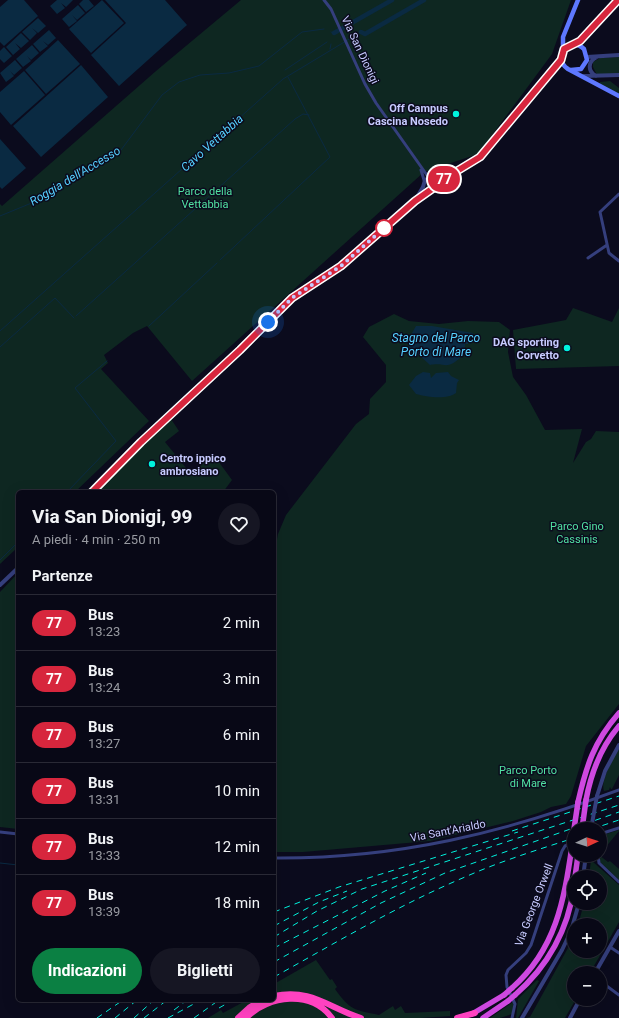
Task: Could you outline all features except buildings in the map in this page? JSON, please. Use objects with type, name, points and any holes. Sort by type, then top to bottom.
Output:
[{"type":"highway","points":[[575,822],[585,769],[603,733],[619,713]]},
{"type":"highway","points":[[583,822],[591,776],[598,758],[619,726]]},
{"type":"highway","points":[[465,1018],[504,995],[538,959],[556,923],[564,897],[570,862]]},
{"type":"highway","points":[[483,1018],[508,1001],[539,971],[552,951],[567,919],[569,910]]},
{"type":"highway","points":[[276,996],[291,993],[312,996],[361,1018]]},
{"type":"highway","points":[[246,1018],[270,1003],[294,999],[307,1001],[318,1005],[332,1018]]},
{"type":"highway","points":[[238,1018],[250,1007],[259,1002]]},
{"type":"highway","points":[[457,1018],[475,1013]]},
{"type":"main road","points":[[578,0],[566,26],[563,37],[565,45],[561,60],[564,66],[619,96]]},
{"type":"main road","points":[[565,45],[575,44],[581,46],[586,52],[587,57],[582,68],[571,70]]},
{"type":"street","name":"Via San Dionigi","points":[[324,0],[338,24],[376,103],[434,185]]},
{"type":"street","points":[[575,44],[618,0]]},
{"type":"street","points":[[581,46],[585,35]]},
{"type":"street","points":[[587,57],[619,55]]},
{"type":"street","points":[[597,56],[591,62],[590,68],[592,74],[598,77]]},
{"type":"street","points":[[94,490],[141,442],[240,350],[292,298],[341,266],[434,185],[480,157],[561,60]]},
{"type":"street","points":[[552,70],[564,66]]},
{"type":"street","points":[[583,76],[598,77],[619,75]]},
{"type":"street","points":[[415,201],[429,179],[449,176]]},
{"type":"street","points":[[423,187],[429,190]]},
{"type":"street","points":[[619,194],[600,212],[609,253],[619,261]]},
{"type":"street","points":[[588,258],[607,245]]},
{"type":"street","points":[[0,585],[16,570]]},
{"type":"street","points":[[592,822],[597,796],[605,770],[619,745]]},
{"type":"street","name":"Via Sant'Arialdo","points":[[276,858],[300,858],[373,853],[436,844],[510,827],[619,790]]},
{"type":"street","points":[[607,832],[619,828]]},
{"type":"street","points":[[0,832],[16,834]]},
{"type":"street","name":"Via George Orwell","points":[[512,1018],[515,1004],[507,987],[506,975],[508,970],[529,949],[563,849],[567,845]]},
{"type":"street","points":[[599,862],[619,882]]},
{"type":"street","points":[[522,1018],[562,950],[571,930],[577,910]]},
{"type":"street","points":[[598,966],[619,930]]},
{"type":"street","points":[[610,947],[619,953]]},
{"type":"street","points":[[607,986],[619,995]]},
{"type":"street","points":[[571,1017],[576,1006]]},
{"type":"green space","name":"Parco della Vettabbia","points":[[241,0],[571,0],[552,54],[478,154],[424,172],[192,381],[147,326],[133,333],[104,355],[108,363],[101,369],[149,421],[77,490],[16,490],[16,549],[0,564],[0,204],[2,206],[156,71]]},
{"type":"green space","points":[[619,57],[619,74],[597,75],[593,67],[593,62],[600,58]]},
{"type":"green space","points":[[610,81],[619,88],[619,94],[600,84],[600,82]]},
{"type":"green space","name":"DAG sporting Corvetto","points":[[573,308],[612,322],[619,308],[619,366],[516,369],[513,330],[566,320]]},
{"type":"green space","points":[[394,314],[409,321],[439,324],[468,321],[499,322],[510,330],[508,352],[513,377],[526,395],[545,430],[582,429],[573,463],[586,442],[591,439],[596,431],[619,432],[619,704],[586,746],[571,796],[566,804],[551,807],[541,812],[513,821],[430,841],[303,852],[276,852],[276,545],[278,534],[286,515],[356,424],[369,414],[370,399],[386,382],[386,365],[363,337],[369,327]]},
{"type":"green space","name":"Centro ippico ambrosiano","points":[[169,416],[179,431],[165,442],[191,474],[213,454],[232,480],[224,490],[99,490],[142,442]]},
{"type":"green space","points":[[16,575],[16,829],[0,827],[0,592]]},
{"type":"green space","points":[[619,749],[619,775],[612,789],[610,787],[609,790],[604,791],[603,787],[605,776]]},
{"type":"green space","points":[[619,830],[607,846],[607,834]]},
{"type":"green space","points":[[610,861],[619,869],[619,880],[600,862]]},
{"type":"green space","points":[[591,862],[593,862],[602,870],[590,870]]},
{"type":"green space","points":[[607,874],[619,885],[619,922],[607,943],[607,918],[580,918],[582,910],[607,910]]},
{"type":"green space","points":[[567,950],[567,958],[599,958],[594,966],[567,966],[567,1006],[572,1006],[565,1018],[526,1018],[530,1017]]},
{"type":"green space","points":[[316,960],[330,980],[332,979],[337,987],[335,989],[340,996],[353,1008],[379,1015],[393,1006],[395,1010],[401,1006],[405,1013],[450,1011],[450,1016],[421,1018],[208,1018],[221,1010],[223,1013],[243,1002],[276,1002],[276,983]]},
{"type":"green space","points":[[537,980],[539,981],[518,1018],[516,1018],[518,999]]},
{"type":"green space","points":[[513,1002],[512,1014],[500,1018],[490,1018]]},
{"type":"water","points":[[8,0],[24,0],[38,16],[4,46],[0,42],[0,7]]},
{"type":"water","points":[[57,0],[73,0],[66,7],[61,3],[65,8],[57,14],[50,6]]},
{"type":"water","points":[[83,0],[89,0],[94,6],[86,12],[79,4]]},
{"type":"water","points":[[102,0],[124,23],[91,53],[69,29]]},
{"type":"water","points":[[105,0],[165,0],[187,25],[119,86],[91,55],[126,23]]},
{"type":"water","points":[[78,5],[85,13],[77,20],[72,15],[77,21],[69,27],[62,19]]},
{"type":"water","points":[[38,18],[46,26],[38,33],[32,28],[37,33],[30,40],[22,32]]},
{"type":"water","points":[[49,30],[56,38],[48,45],[43,41],[48,46],[40,52],[33,44]]},
{"type":"water","points":[[21,33],[29,41],[21,48],[15,43],[20,49],[13,55],[6,47]]},
{"type":"water","points":[[58,40],[80,64],[46,94],[25,70]]},
{"type":"water","points":[[32,45],[39,53],[31,60],[27,56],[31,61],[23,67],[16,59]]},
{"type":"water","points":[[4,47],[12,56],[4,63],[0,59],[0,51]]},
{"type":"water","points":[[15,60],[22,68],[14,75],[10,71],[14,76],[6,82],[0,73]]},
{"type":"water","points":[[81,65],[108,97],[41,157],[13,126]]},
{"type":"water","points":[[24,71],[45,95],[11,125],[0,112],[0,92]]},
{"type":"water","points":[[0,139],[26,168],[2,189],[0,187]]},
{"type":"water","name":"Stagno del Parco Porto di Mare","points":[[416,326],[432,326],[473,333],[474,339],[469,338],[468,344],[465,344],[465,348],[462,349],[461,357],[452,364],[430,365],[417,353],[409,349],[408,340]]},
{"type":"water","name":"Stagno del Parco Porto di Mare","points":[[423,372],[430,373],[431,378],[436,373],[448,372],[451,376],[459,380],[457,383],[456,393],[448,397],[431,397],[416,394],[409,385],[416,376]]},
{"type":"waterway","points":[[334,33],[392,0]]},
{"type":"waterway","points":[[361,32],[365,34],[424,0]]},
{"type":"waterway","name":"Roggia dell'Accesso","points":[[0,216],[34,202],[121,150],[162,95],[179,82],[200,75],[229,73],[259,66],[302,32],[324,29]]},
{"type":"waterway","name":"Cavo Vettabbia","points":[[0,331],[283,79],[361,32]]},
{"type":"waterway","points":[[285,70],[327,42]]},
{"type":"waterway","name":"Cavo Vettabbia","points":[[330,49],[331,44]]},
{"type":"waterway","points":[[220,260],[330,157],[288,77]]},
{"type":"waterway","points":[[76,316],[295,119],[303,114],[309,115]]},
{"type":"waterway","points":[[149,326],[217,263]]},
{"type":"waterway","points":[[0,347],[55,298],[74,318]]},
{"type":"waterway","points":[[69,490],[116,441],[75,388],[107,361]]},
{"type":"waterway","points":[[0,560],[16,544]]},
{"type":"waterway","points":[[0,863],[16,865]]},
{"type":"railway","points":[[512,831],[619,796]]},
{"type":"railway","points":[[276,936],[317,911],[362,889],[619,805]]},
{"type":"railway","points":[[276,961],[381,903],[445,873],[619,812]]},
{"type":"railway","points":[[607,824],[619,820]]},
{"type":"railway","points":[[276,911],[339,887],[518,832]]},
{"type":"railway","points":[[276,976],[368,924],[440,888],[492,866],[567,840]]},
{"type":"railway","points":[[276,947],[385,891],[426,873]]},
{"type":"railway","points":[[276,925],[319,902],[347,891]]},
{"type":"railway","points":[[97,1018],[120,1002]]},
{"type":"railway","points":[[115,1018],[135,1002]]},
{"type":"railway","points":[[134,1018],[152,1002]]},
{"type":"railway","points":[[144,1018],[164,1002]]},
{"type":"railway","points":[[174,1010],[184,1002]]},
{"type":"railway","points":[[168,1018],[197,1002]]},
{"type":"railway","points":[[194,1018],[216,1002]]},
{"type":"railway","points":[[219,1008],[230,1002]]},
{"type":"bus line","name":"77","points":[[94,490],[141,442],[240,350],[292,298],[341,266],[415,201],[432,189],[434,185],[480,157],[561,60],[561,54],[564,49],[580,41],[618,0]]},
{"type":"place","name":"Off Campus Cascina Nosedo","points":[[456,114]]},
{"type":"place","name":"DAG sporting Corvetto","points":[[567,348]]},
{"type":"place","name":"Centro ippico ambrosiano","points":[[152,464]]},
{"type":"route","points":[[268,322],[292,298],[341,266],[384,228]]},
{"type":"park label","name":"Parco Gino Cassinis","points":[[577,532]]},
{"type":"park label","name":"Parco Porto di Mare","points":[[528,776]]}]
